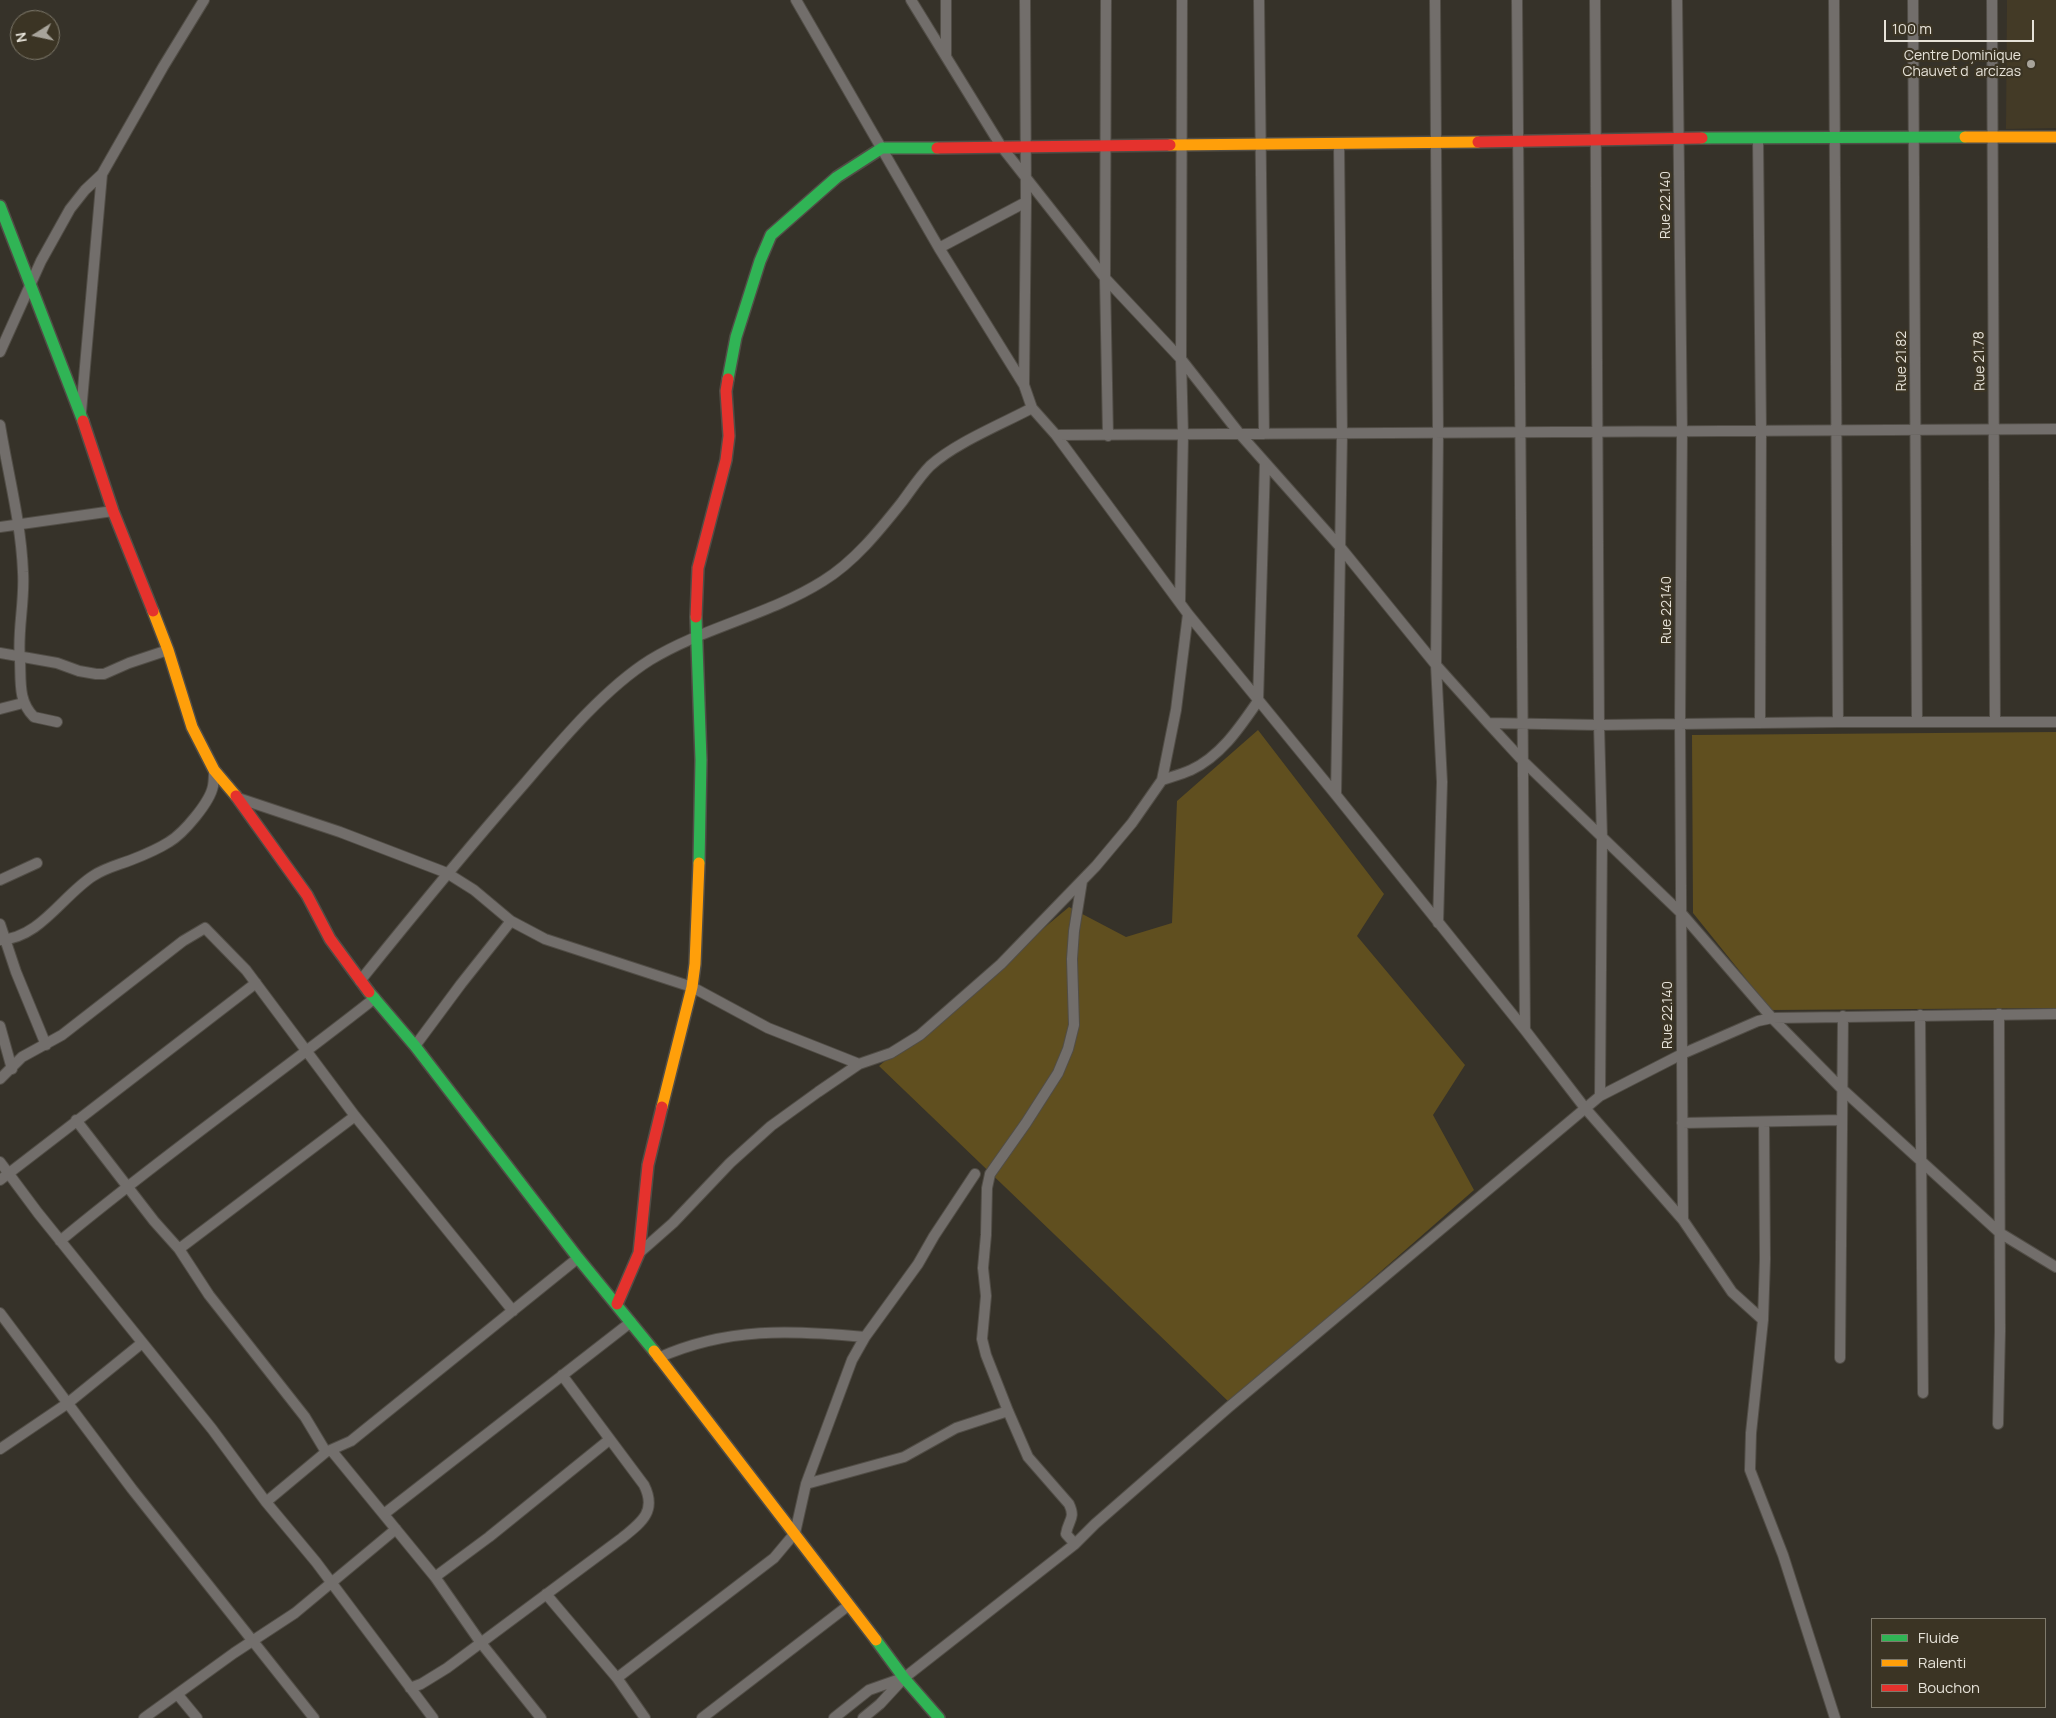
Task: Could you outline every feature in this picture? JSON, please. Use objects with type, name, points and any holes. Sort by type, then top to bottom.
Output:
[{"type":"street","points":[[0,352],[41,261],[70,209],[85,190],[102,174],[204,0]]},
{"type":"street","points":[[796,0],[939,248],[1024,385],[1032,408],[1056,436],[1188,614],[1525,1030],[1585,1108],[1683,1220],[1732,1292],[1763,1320]]},
{"type":"street","points":[[911,0],[1002,146],[1105,278],[1181,359],[1240,434],[1341,548],[1436,665],[1488,723],[1523,761],[1602,839],[1682,914],[1772,1018],[1842,1090],[2000,1233],[2056,1267]]},
{"type":"street","points":[[946,0],[946,56]]},
{"type":"street","points":[[1024,0],[1026,146],[1024,385]]},
{"type":"street","points":[[1106,0],[1105,278],[1108,436]]},
{"type":"street","points":[[1180,602],[1183,435],[1181,359],[1182,0]]},
{"type":"street","points":[[1259,0],[1262,105],[1260,145],[1264,434]]},
{"type":"street","points":[[1435,0],[1438,433],[1436,665],[1442,782],[1438,924]]},
{"type":"street","points":[[1517,0],[1525,1030]]},
{"type":"street","points":[[1595,0],[1599,431],[1599,725],[1602,839],[1600,1096]]},
{"type":"street","name":"Rue 22.140","points":[[1677,0],[1682,431],[1680,723],[1683,1220]]},
{"type":"street","points":[[1834,0],[1838,430],[1838,722]]},
{"type":"street","name":"Rue 21.82","points":[[1913,0],[1917,721]]},
{"type":"street","name":"Rue 21.78","points":[[1992,0],[1995,722]]},
{"type":"street","points":[[617,1304],[639,1254],[648,1165],[692,987],[695,964],[700,859],[701,760],[696,603],[698,568],[726,460],[729,436],[726,391],[736,337],[760,261],[771,235],[837,177],[882,148],[1436,143],[1679,138],[2056,137]]},
{"type":"street","points":[[1758,139],[1761,430],[1760,722]]},
{"type":"street","points":[[1336,795],[1342,434],[1339,144]]},
{"type":"street","points":[[81,414],[102,174]]},
{"type":"street","points":[[939,248],[1026,202]]},
{"type":"street","points":[[0,206],[4,227],[31,285],[81,414],[113,511],[168,650],[192,727],[214,770],[238,798],[307,895],[330,939],[360,981],[415,1046],[578,1258],[617,1304],[795,1533],[904,1678],[939,1718]]},
{"type":"street","points":[[360,981],[447,873],[568,733],[623,680],[650,661],[698,636],[770,606],[823,581],[844,565],[870,540],[930,466],[956,448],[1032,408]]},
{"type":"street","points":[[0,425],[19,524],[24,574],[20,658],[23,703],[34,717],[57,722]]},
{"type":"street","points":[[1056,436],[2056,429]]},
{"type":"street","points":[[1162,780],[1192,770],[1216,754],[1239,728],[1258,701],[1265,463]]},
{"type":"street","points":[[0,527],[113,511]]},
{"type":"street","points":[[639,1254],[673,1223],[730,1163],[770,1126],[859,1064],[891,1053],[920,1036],[1001,964],[1051,910],[1082,882],[1132,823],[1162,780],[1176,710],[1188,614]]},
{"type":"street","points":[[0,653],[57,663],[80,671],[104,674],[129,663],[168,650]]},
{"type":"street","points":[[0,709],[23,703]]},
{"type":"street","points":[[1488,723],[1599,725],[1760,722],[2056,722]]},
{"type":"street","points":[[3,940],[32,928],[45,919],[92,876],[170,842],[194,818],[207,800],[213,787],[214,770]]},
{"type":"street","points":[[238,798],[340,832],[447,873],[474,890],[511,921],[545,939],[692,987],[768,1028],[859,1064]]},
{"type":"street","points":[[0,880],[37,863]]},
{"type":"street","points":[[1075,1544],[1066,1534],[1073,1515],[1068,1504],[1028,1457],[986,1355],[982,1339],[986,1296],[983,1268],[987,1188],[990,1174],[1058,1073],[1068,1049],[1074,1025],[1072,959],[1074,931],[1082,882]]},
{"type":"street","points":[[415,1046],[460,984],[511,921]]},
{"type":"street","points":[[0,924],[3,940],[46,1045]]},
{"type":"street","points":[[0,1079],[22,1057],[46,1045],[81,1021],[183,941],[205,928],[237,960],[256,983],[355,1116],[513,1311]]},
{"type":"street","points":[[4,1176],[256,983]]},
{"type":"street","points":[[60,1241],[112,1198],[307,1052],[375,998]]},
{"type":"street","points":[[1998,1424],[2000,1233],[1999,1014]]},
{"type":"street","points":[[863,1718],[880,1704],[904,1678],[1075,1544],[1095,1524],[1229,1406],[1600,1096],[1682,1054],[1758,1021],[1772,1018],[2056,1014]]},
{"type":"street","points":[[1920,1015],[1923,1393]]},
{"type":"street","points":[[1840,1358],[1843,1016]]},
{"type":"street","points":[[0,1026],[12,1069]]},
{"type":"street","points":[[179,1250],[355,1116]]},
{"type":"street","points":[[76,1120],[129,1186],[154,1221],[179,1250],[209,1295],[305,1417],[328,1451],[384,1514],[435,1577],[481,1643],[541,1718]]},
{"type":"street","points":[[1682,1123],[1842,1120]]},
{"type":"street","points":[[1764,1122],[1765,1259],[1763,1320],[1750,1470],[1782,1554],[1835,1718]]},
{"type":"street","points":[[0,1162],[4,1176],[60,1241],[212,1429],[433,1718]]},
{"type":"street","points":[[617,1678],[774,1558],[790,1541],[795,1533],[806,1484],[848,1369],[865,1337],[918,1264],[975,1174]]},
{"type":"street","points":[[266,1502],[328,1451],[351,1441],[578,1258]]},
{"type":"street","points":[[0,1313],[132,1489],[314,1718]]},
{"type":"street","points":[[384,1514],[630,1322]]},
{"type":"street","points":[[658,1358],[703,1341],[743,1333],[823,1333],[865,1337]]},
{"type":"street","points":[[0,1449],[68,1403],[142,1343]]},
{"type":"street","points":[[410,1688],[431,1679],[634,1528],[650,1506],[650,1496],[644,1485],[562,1375]]},
{"type":"street","points":[[806,1484],[904,1456],[956,1428],[1008,1411]]},
{"type":"street","points":[[435,1577],[489,1537],[609,1440]]},
{"type":"street","points":[[144,1718],[234,1653],[295,1613],[396,1529]]},
{"type":"street","points":[[546,1594],[617,1678],[645,1718]]},
{"type":"street","points":[[702,1718],[849,1605]]},
{"type":"street","points":[[834,1718],[869,1690],[904,1678]]},
{"type":"street","points":[[178,1695],[197,1718]]},
{"type":"shaded area","name":"Centre Dominique Chauvet d´arcizas","points":[[2007,0],[2056,0],[2056,128],[2006,129]]},
{"type":"shaded area","points":[[1258,730],[1384,894],[1357,936],[1465,1065],[1433,1115],[1474,1190],[1230,1403],[879,1066],[1069,907],[1126,937],[1172,923],[1177,801]]},
{"type":"shaded area","points":[[2056,732],[2056,1008],[1771,1010],[1693,913],[1692,735]]},
{"type":"traffic: fast","points":[[1702,138],[1965,137]]},
{"type":"traffic: fast","points":[[728,379],[736,337],[760,261],[771,235],[837,177],[882,148],[937,148]]},
{"type":"traffic: fast","points":[[0,206],[83,421]]},
{"type":"traffic: fast","points":[[696,617],[701,760],[699,863]]},
{"type":"traffic: fast","points":[[369,992],[415,1046],[578,1258],[654,1351]]},
{"type":"traffic: fast","points":[[876,1640],[904,1678],[939,1718]]},
{"type":"traffic: slow","points":[[1965,137],[2056,137]]},
{"type":"traffic: slow","points":[[1170,145],[1478,142]]},
{"type":"traffic: slow","points":[[153,611],[168,650],[192,727],[214,770],[236,796]]},
{"type":"traffic: slow","points":[[662,1107],[692,987],[695,964],[699,863]]},
{"type":"traffic: slow","points":[[654,1351],[876,1640]]},
{"type":"traffic: jam","points":[[1478,142],[1702,138]]},
{"type":"traffic: jam","points":[[937,148],[1170,145]]},
{"type":"traffic: jam","points":[[696,617],[698,568],[726,460],[729,436],[726,391],[728,379]]},
{"type":"traffic: jam","points":[[83,421],[113,511],[153,611]]},
{"type":"traffic: jam","points":[[236,796],[307,895],[330,939],[369,992]]},
{"type":"traffic: jam","points":[[617,1304],[639,1253],[648,1165],[662,1107]]},
{"type":"place","name":"Centre Dominique Chauvet d´arcizas","points":[[2031,64]]}]
